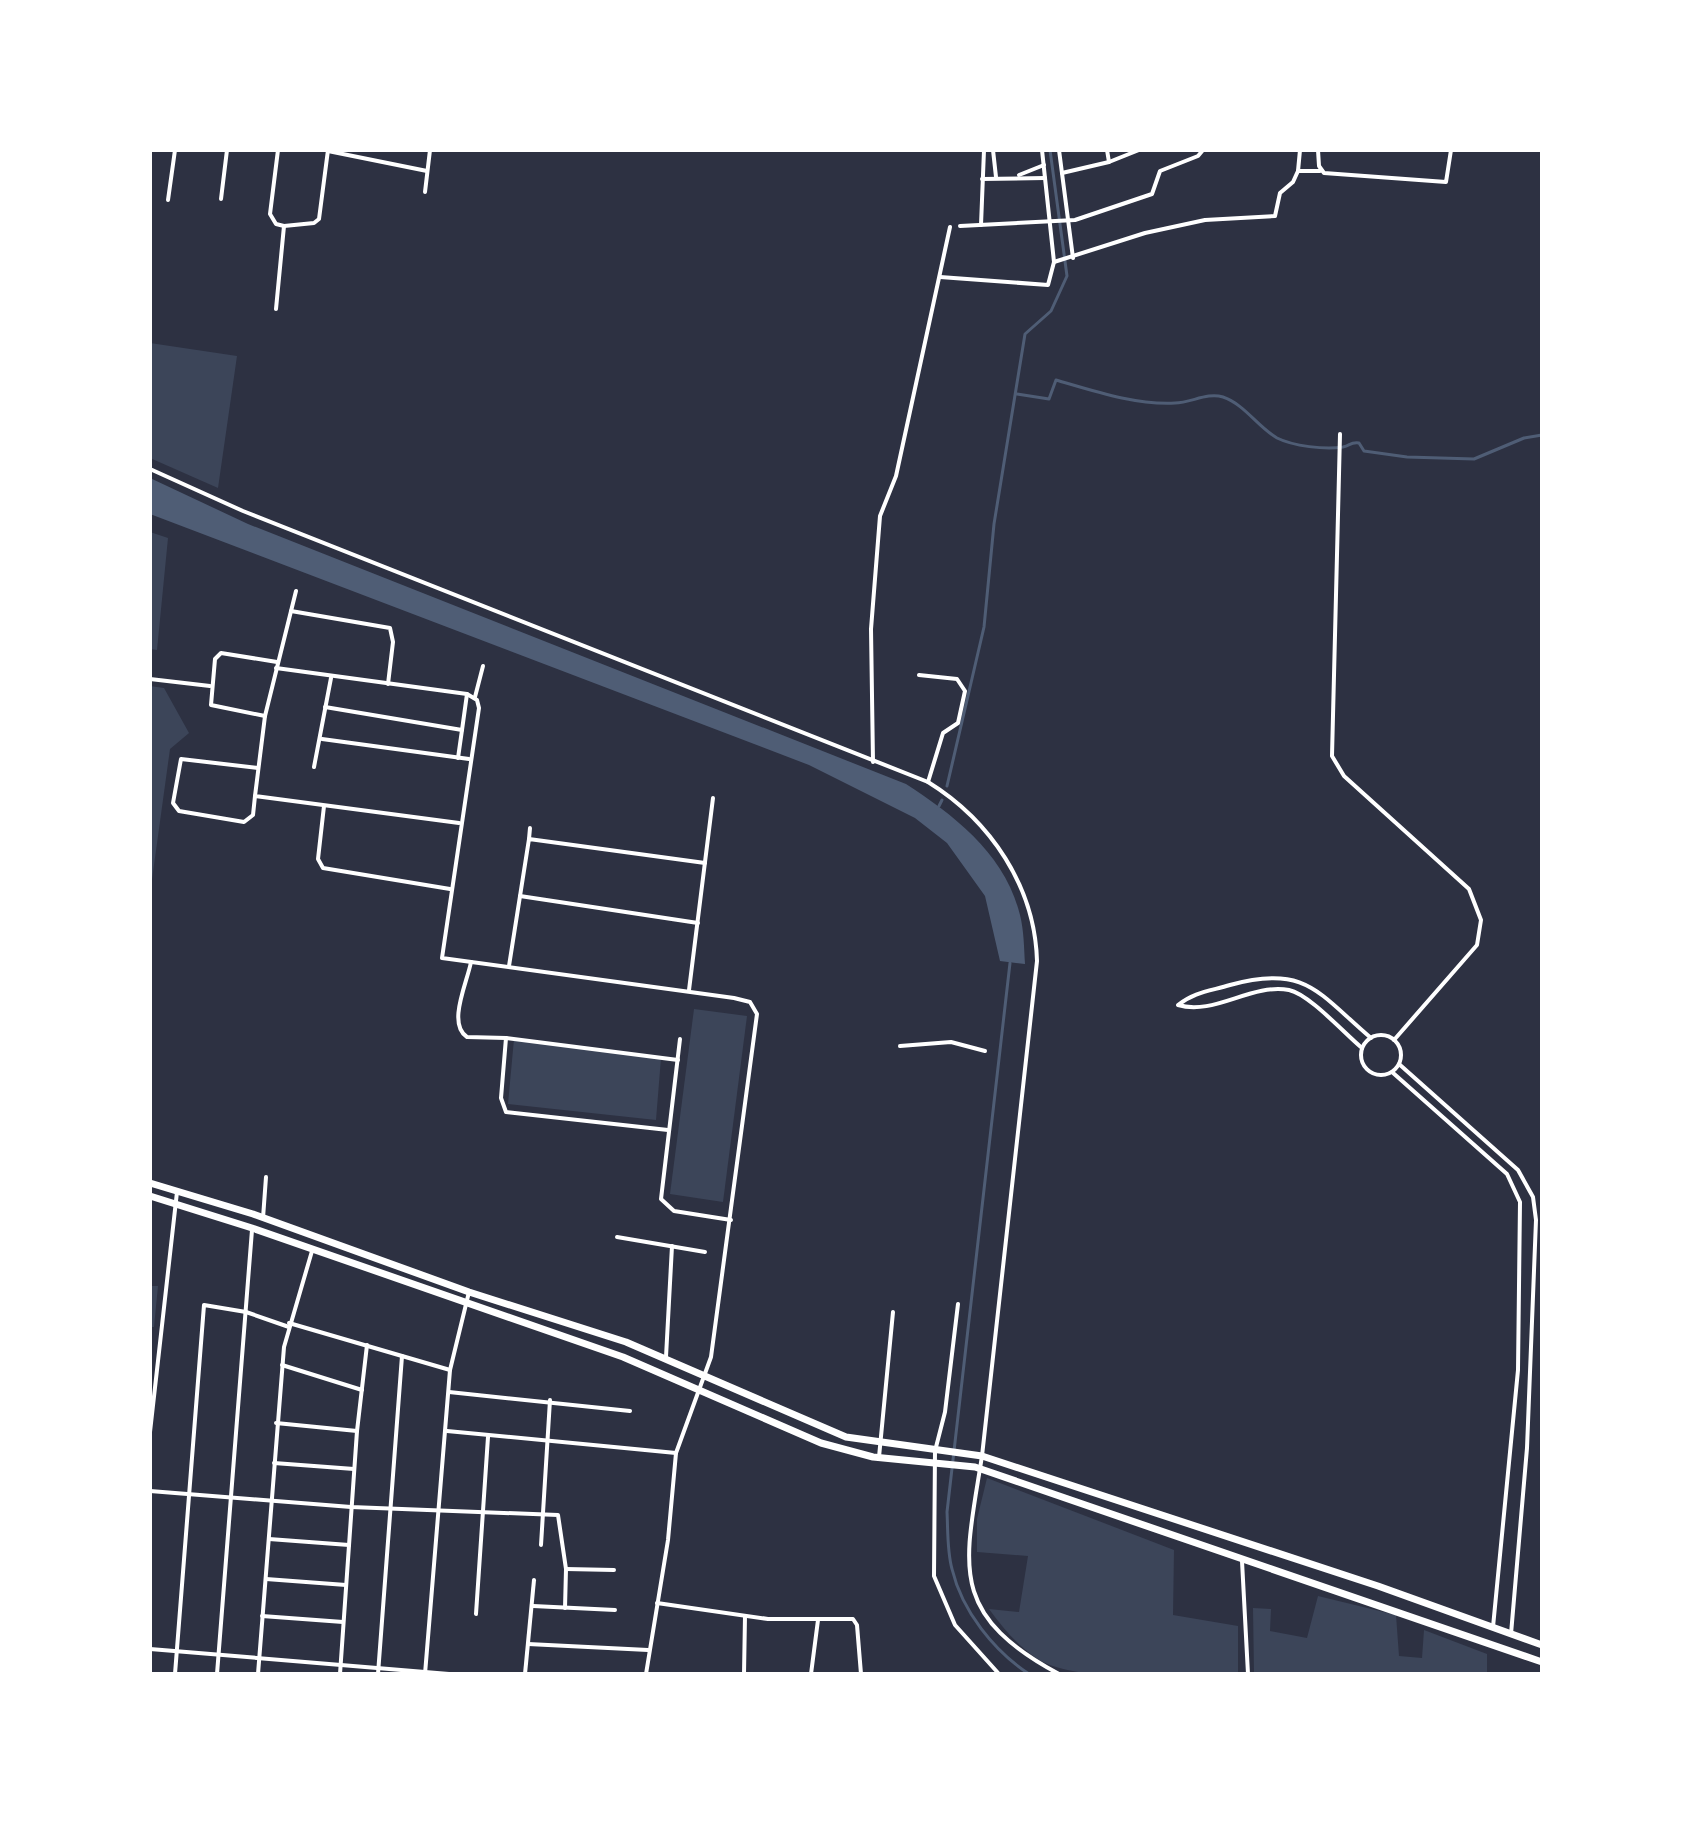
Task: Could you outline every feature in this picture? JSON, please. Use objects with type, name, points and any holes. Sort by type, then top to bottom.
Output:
[{"type":"main road","points":[[150,1183],[263,1218],[469,1292],[666,1357],[820,1427],[882,1444],[980,1456],[1542,1645]]},
{"type":"main road","points":[[150,1196],[312,1248],[466,1305],[623,1357],[821,1443],[879,1457],[978,1468],[1542,1662]]},
{"type":"street","points":[[168,200],[175,150]]},
{"type":"street","points":[[221,199],[227,150]]},
{"type":"street","points":[[278,150],[270,214],[276,224],[284,226],[314,223],[319,219],[328,150],[427,171]]},
{"type":"street","points":[[425,192],[430,150]]},
{"type":"street","points":[[981,225],[984,150]]},
{"type":"street","points":[[993,150],[996,177]]},
{"type":"street","points":[[940,277],[1048,285],[1054,262],[1042,150]]},
{"type":"street","points":[[1059,150],[1073,258]]},
{"type":"street","points":[[1107,150],[1109,162]]},
{"type":"street","points":[[1062,173],[1109,162],[1139,150]]},
{"type":"street","points":[[960,226],[1068,221],[1152,194],[1160,171],[1198,156],[1203,150]]},
{"type":"street","points":[[1054,262],[1145,233],[1205,220],[1275,216],[1280,193],[1293,182],[1298,171],[1300,150]]},
{"type":"street","points":[[1318,150],[1321,171]]},
{"type":"street","points":[[1298,171],[1446,182],[1451,150]]},
{"type":"street","points":[[1017,176],[1044,165]]},
{"type":"street","points":[[982,179],[1017,176],[1045,178]]},
{"type":"street","points":[[276,309],[284,226]]},
{"type":"street","points":[[873,762],[871,629],[880,516],[896,476],[950,227]]},
{"type":"street","points":[[1340,434],[1332,756],[1344,776],[1469,889],[1481,920],[1477,945],[1394,1040]]},
{"type":"street","points":[[150,469],[243,511],[928,782],[960,805],[1006,859],[1026,897],[1037,947],[980,1456],[966,1552],[971,1586],[981,1608],[999,1629],[1040,1664],[1059,1674]]},
{"type":"street","points":[[258,768],[181,759],[177,766],[173,803],[179,811],[244,822],[253,815],[265,716],[296,591]]},
{"type":"street","points":[[291,611],[387,626],[393,642],[388,684]]},
{"type":"street","points":[[265,716],[214,707],[210,701],[210,686],[218,654],[331,678],[475,697]]},
{"type":"street","points":[[483,666],[475,697],[479,708],[459,823],[442,958],[689,990],[750,1002],[757,1014],[731,1220],[707,1375],[676,1453],[668,1540],[646,1674]]},
{"type":"street","points":[[919,675],[957,679],[965,691],[958,723],[943,733],[928,782]]},
{"type":"street","points":[[314,767],[322,739],[331,678]]},
{"type":"street","points":[[150,679],[210,686]]},
{"type":"street","points":[[458,758],[467,694]]},
{"type":"street","points":[[325,707],[462,730]]},
{"type":"street","points":[[322,739],[470,759]]},
{"type":"street","points":[[255,796],[459,823]]},
{"type":"street","points":[[689,990],[713,798]]},
{"type":"street","points":[[325,804],[318,859],[323,868],[450,889]]},
{"type":"street","points":[[509,966],[530,828]]},
{"type":"street","points":[[529,839],[705,863]]},
{"type":"street","points":[[520,896],[698,923]]},
{"type":"street","points":[[471,962],[457,1017],[458,1028],[467,1037],[506,1038],[678,1060]]},
{"type":"street","points":[[1362,1048],[1303,996],[1289,990],[1243,995],[1190,1009],[1178,1005],[1191,995],[1261,978],[1297,980],[1319,991],[1371,1038]]},
{"type":"street","points":[[1385,1035],[1400,1048],[1399,1064],[1392,1072],[1380,1076],[1368,1071],[1362,1060],[1362,1048],[1371,1038],[1385,1035]]},
{"type":"street","points":[[506,1038],[501,1098],[506,1112],[668,1130]]},
{"type":"street","points":[[680,1039],[660,1194],[663,1204],[674,1211],[731,1220]]},
{"type":"street","points":[[900,1046],[951,1042],[985,1051]]},
{"type":"street","points":[[1399,1064],[1518,1170],[1533,1197],[1536,1220],[1527,1448],[1511,1634]]},
{"type":"street","points":[[1392,1072],[1507,1174],[1520,1202],[1518,1370],[1493,1627]]},
{"type":"street","points":[[263,1218],[266,1177]]},
{"type":"street","points":[[150,1432],[177,1191]]},
{"type":"street","points":[[217,1674],[252,1228]]},
{"type":"street","points":[[617,1237],[705,1252]]},
{"type":"street","points":[[666,1357],[672,1246]]},
{"type":"street","points":[[258,1674],[282,1365],[289,1325],[312,1248]]},
{"type":"street","points":[[425,1673],[450,1370],[469,1292]]},
{"type":"street","points":[[958,1304],[937,1464],[934,1564],[937,1587],[964,1637],[999,1674]]},
{"type":"street","points":[[175,1674],[204,1305],[246,1312],[450,1370]]},
{"type":"street","points":[[879,1457],[893,1312]]},
{"type":"street","points":[[340,1674],[357,1431],[367,1345]]},
{"type":"street","points":[[378,1674],[402,1356]]},
{"type":"street","points":[[282,1365],[362,1390]]},
{"type":"street","points":[[449,1392],[550,1400],[630,1411]]},
{"type":"street","points":[[541,1545],[540,1517],[550,1400]]},
{"type":"street","points":[[276,1423],[357,1431]]},
{"type":"street","points":[[447,1431],[676,1453]]},
{"type":"street","points":[[476,1614],[488,1437]]},
{"type":"street","points":[[274,1463],[354,1469]]},
{"type":"street","points":[[150,1491],[351,1507],[559,1516],[566,1569],[565,1608]]},
{"type":"street","points":[[269,1539],[349,1545]]},
{"type":"street","points":[[1242,1559],[1248,1674]]},
{"type":"street","points":[[566,1569],[614,1570]]},
{"type":"street","points":[[266,1579],[346,1585]]},
{"type":"street","points":[[525,1674],[534,1580]]},
{"type":"street","points":[[657,1603],[745,1616],[856,1621],[861,1674]]},
{"type":"street","points":[[533,1606],[615,1610]]},
{"type":"street","points":[[262,1616],[343,1622]]},
{"type":"street","points":[[744,1674],[745,1616]]},
{"type":"street","points":[[811,1674],[818,1620]]},
{"type":"street","points":[[528,1644],[648,1650]]},
{"type":"street","points":[[150,1649],[449,1674]]},
{"type":"shaded area","points":[[150,343],[237,356],[218,488],[150,458]]},
{"type":"shaded area","points":[[150,478],[248,524],[906,784],[960,823],[1003,873],[1020,915],[1025,964],[1000,961],[985,896],[947,843],[915,818],[809,765],[150,514]]},
{"type":"shaded area","points":[[150,532],[168,538],[157,650],[150,649]]},
{"type":"shaded area","points":[[150,686],[164,688],[189,733],[170,749],[150,894]]},
{"type":"shaded area","points":[[694,1009],[747,1016],[723,1202],[670,1194]]},
{"type":"shaded area","points":[[514,1039],[661,1058],[656,1120],[508,1104]]},
{"type":"shaded area","points":[[150,1286],[158,1286],[154,1327],[150,1327]]},
{"type":"shaded area","points":[[987,1478],[1174,1550],[1173,1615],[1238,1626],[1238,1674],[1104,1675],[1054,1666],[1029,1653],[989,1609],[1019,1612],[1028,1556],[977,1552],[977,1519]]},
{"type":"shaded area","points":[[1318,1596],[1396,1615],[1399,1656],[1422,1658],[1424,1630],[1487,1654],[1487,1674],[1254,1674],[1253,1608],[1271,1609],[1270,1631],[1307,1638]]},
{"type":"waterway","points":[[947,786],[984,627],[994,524],[1025,334],[1051,311],[1067,276],[1050,150]]},
{"type":"waterway","points":[[1017,394],[1049,399],[1056,380],[1145,402],[1181,403],[1217,396],[1231,400],[1284,441],[1327,448],[1359,443],[1364,451],[1407,457],[1474,459],[1524,438],[1542,435]]},
{"type":"waterway","points":[[939,806],[942,800]]},
{"type":"waterway","points":[[1010,963],[947,1512],[950,1562],[963,1600],[992,1642],[1029,1674]]}]
